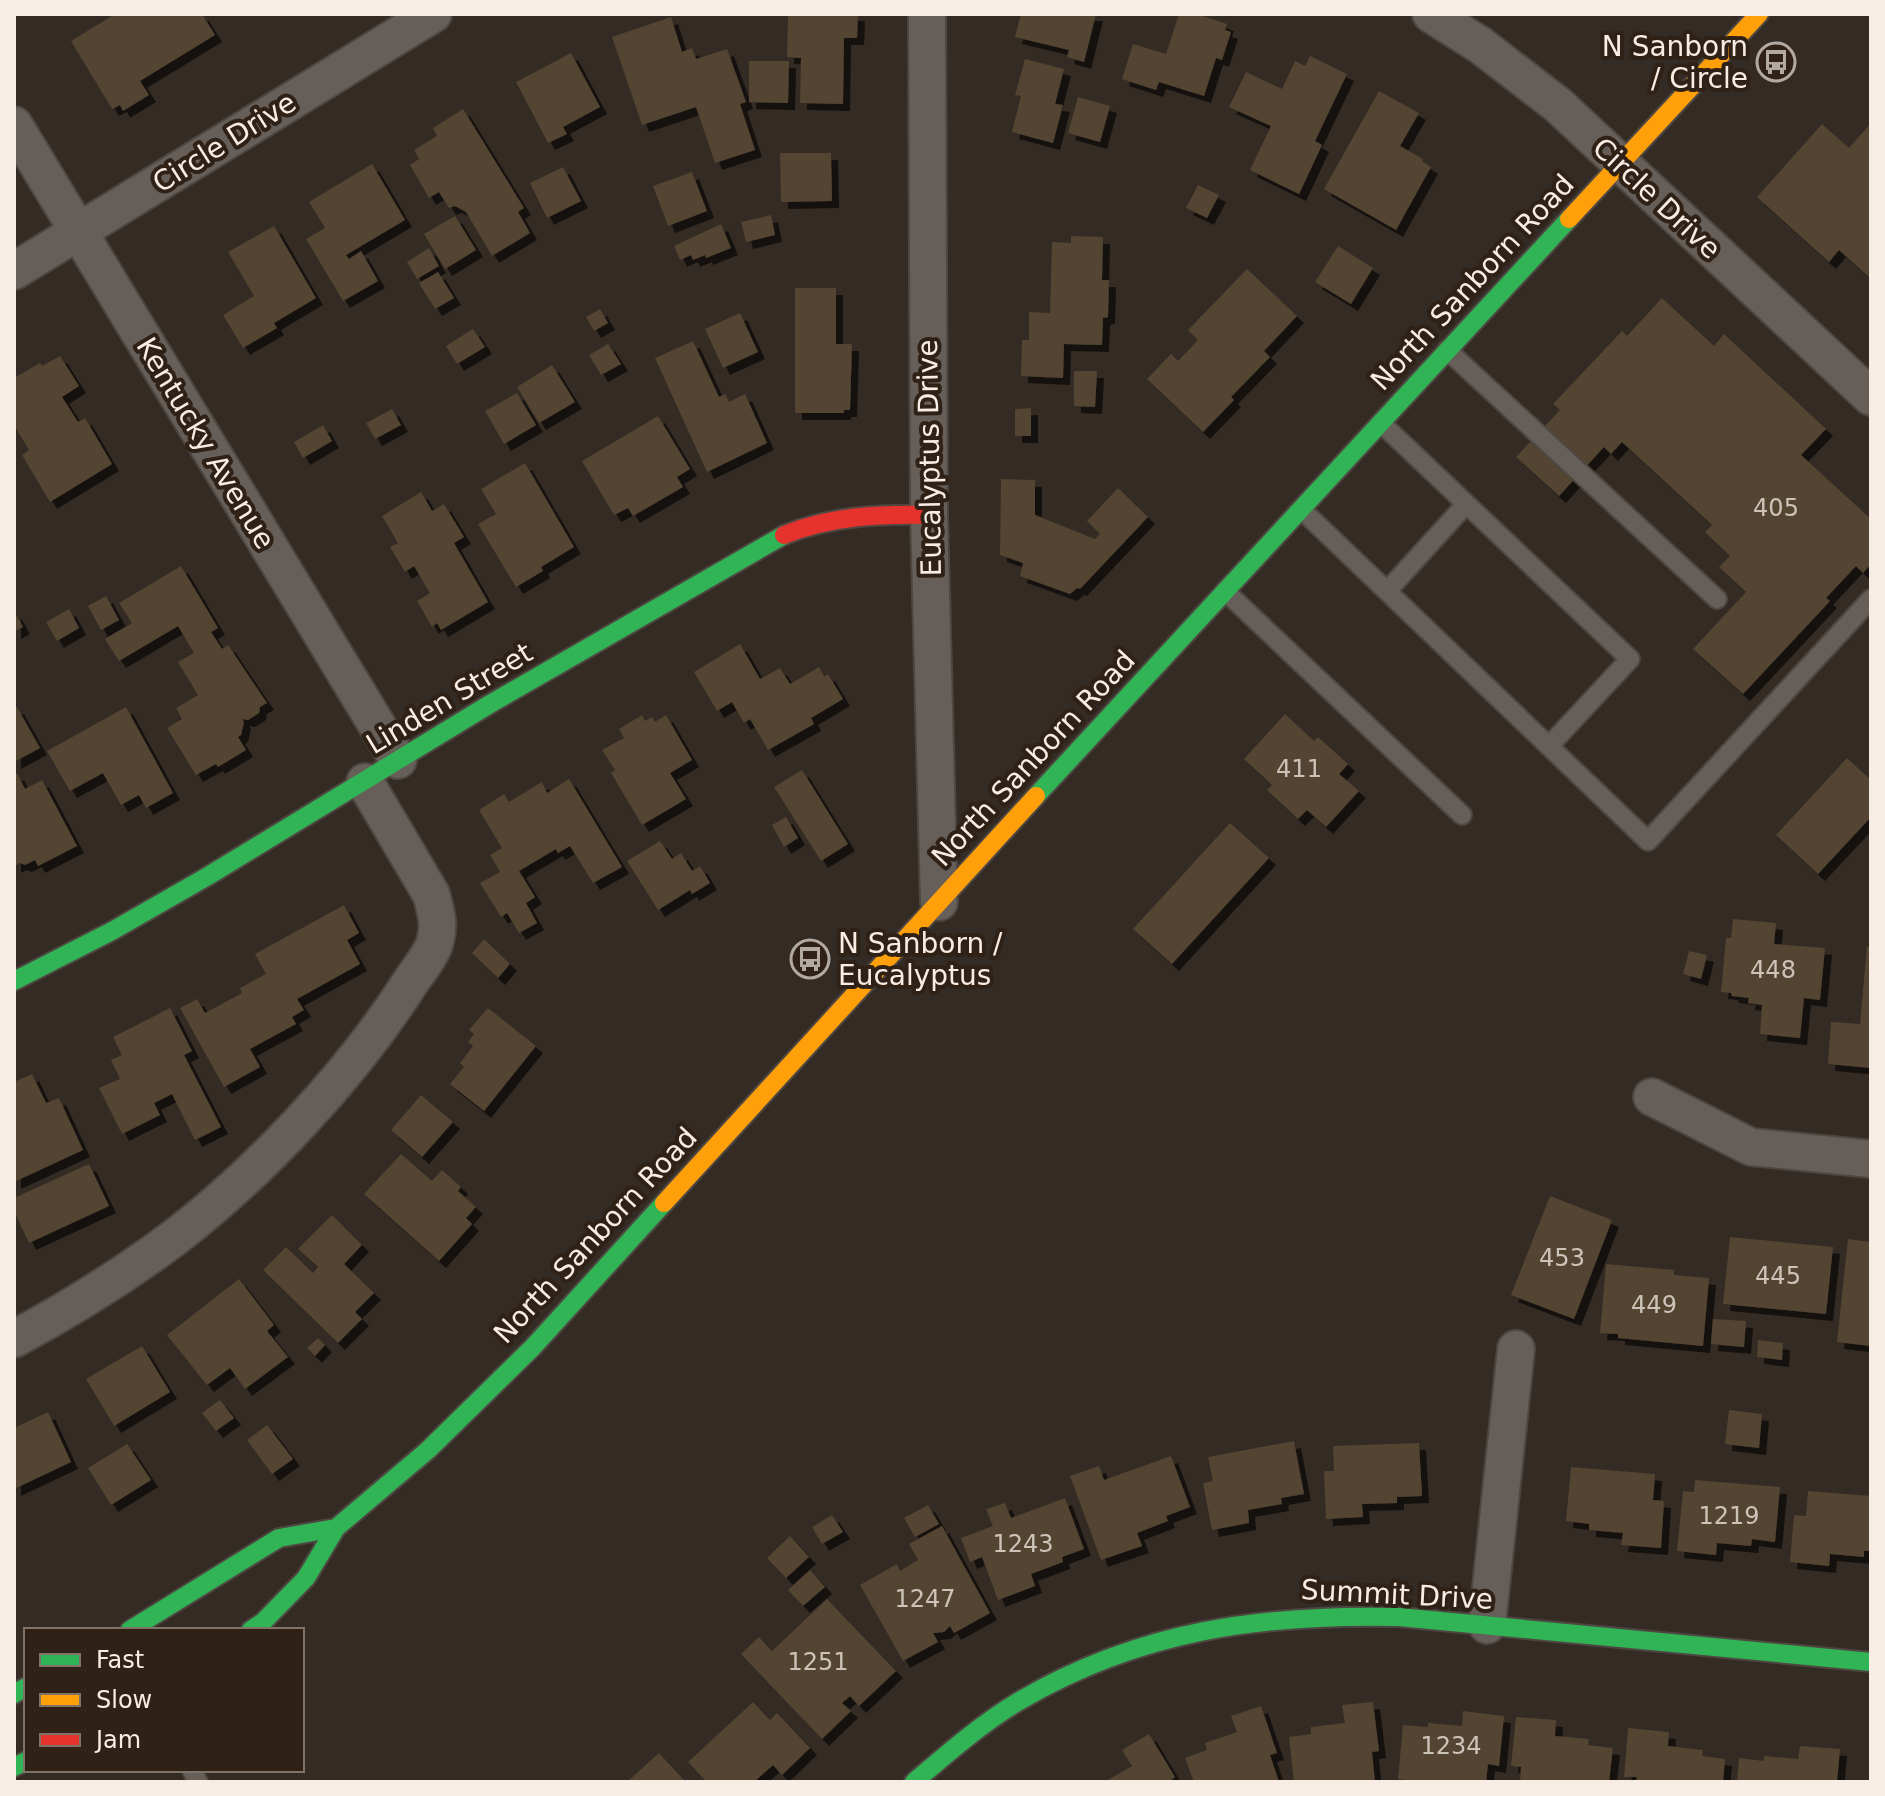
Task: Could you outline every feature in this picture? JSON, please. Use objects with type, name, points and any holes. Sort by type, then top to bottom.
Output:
[{"type":"main road","name":"North Sanborn Road","points":[[254,1628],[306,1578],[336,1528],[428,1450],[533,1347],[1225,591],[1759,14]]},
{"type":"main road","name":"Linden Street","points":[[14,981],[175,896],[398,760],[773,539],[799,527],[834,519],[873,514],[929,515]]},
{"type":"main road","points":[[133,1628],[279,1538],[336,1528]]},
{"type":"main road","name":"Summit Drive","points":[[914,1782],[966,1738],[1039,1689],[1073,1671],[1155,1640],[1202,1628],[1306,1615],[1348,1614],[1871,1662]]},
{"type":"street","name":"Circle Drive","points":[[14,271],[433,14]]},
{"type":"street","name":"Eucalyptus Drive","points":[[927,14],[929,515],[939,902]]},
{"type":"street","name":"Circle Drive","points":[[1431,14],[1527,80],[1620,162],[1871,397]]},
{"type":"street","name":"Kentucky Avenue","points":[[14,125],[398,760]]},
{"type":"street","points":[[14,1339],[115,1281],[176,1237],[230,1191],[314,1106],[354,1059],[396,1004],[434,945],[437,920],[431,894],[365,782]]},
{"type":"street","points":[[1652,1097],[1751,1147],[1871,1159]]},
{"type":"street","points":[[1487,1625],[1516,1349]]},
{"type":"lane","points":[[1447,350],[1717,599]]},
{"type":"lane","points":[[1381,423],[1630,659],[1549,746]]},
{"type":"lane","points":[[1388,590],[1466,504]]},
{"type":"lane","points":[[1301,509],[1648,841],[1871,599]]},
{"type":"lane","points":[[1225,591],[1462,815]]},
{"type":"building","points":[[115,14],[202,14],[215,35],[140,81],[149,95],[123,111],[120,105],[112,109],[71,41]]},
{"type":"building","points":[[788,14],[858,14],[857,38],[844,38],[843,104],[800,103],[801,58],[787,57]]},
{"type":"building","points":[[1021,14],[1096,14],[1084,62],[1067,57],[1069,50],[1015,37]]},
{"type":"building","points":[[1179,14],[1197,14],[1227,24],[1225,30],[1231,32],[1222,60],[1216,58],[1204,96],[1159,82],[1156,90],[1122,79],[1133,44],[1166,54]]},
{"type":"building","points":[[671,17],[682,52],[692,48],[696,59],[727,49],[746,102],[740,104],[755,150],[715,163],[696,107],[642,125],[612,37]]},
{"type":"building","points":[[571,53],[600,107],[563,127],[567,134],[548,143],[516,82]]},
{"type":"building","points":[[1310,56],[1347,74],[1315,141],[1322,145],[1299,194],[1250,170],[1271,126],[1229,107],[1246,72],[1282,89],[1295,61],[1305,66]]},
{"type":"building","points":[[1025,59],[1064,69],[1055,104],[1063,105],[1053,143],[1012,132],[1021,96],[1015,95]]},
{"type":"building","points":[[749,61],[789,61],[788,103],[749,102]]},
{"type":"building","points":[[1379,91],[1419,113],[1400,146],[1431,167],[1396,230],[1324,189]]},
{"type":"building","points":[[1078,97],[1110,106],[1100,142],[1068,133]]},
{"type":"building","points":[[463,109],[524,208],[518,212],[530,233],[492,256],[466,212],[455,206],[449,208],[439,192],[429,198],[410,165],[419,159],[414,150],[437,136],[433,128]]},
{"type":"building","points":[[1871,123],[1871,279],[1839,250],[1829,262],[1757,197],[1822,124],[1849,148]]},
{"type":"building","points":[[780,153],[831,153],[832,201],[781,202]]},
{"type":"building","points":[[372,164],[405,220],[346,255],[349,259],[361,251],[378,281],[343,301],[306,239],[325,228],[309,202]]},
{"type":"building","points":[[563,167],[581,201],[547,218],[530,183]]},
{"type":"building","points":[[692,172],[707,211],[668,226],[653,186]]},
{"type":"building","points":[[1198,185],[1219,195],[1207,218],[1186,208]]},
{"type":"building","points":[[771,215],[775,235],[746,242],[741,222]]},
{"type":"building","points":[[455,216],[476,250],[445,269],[424,234]]},
{"type":"building","points":[[721,224],[731,248],[706,258],[705,255],[693,260],[691,255],[680,260],[674,246]]},
{"type":"building","points":[[274,226],[316,298],[274,323],[277,328],[243,348],[223,315],[254,296],[228,252]]},
{"type":"building","points":[[1071,236],[1103,237],[1102,280],[1109,280],[1108,317],[1103,318],[1102,345],[1064,344],[1063,378],[1021,376],[1022,340],[1029,340],[1029,312],[1050,313],[1052,242],[1071,243]]},
{"type":"building","points":[[1338,246],[1373,268],[1351,304],[1315,282]]},
{"type":"building","points":[[429,248],[439,266],[417,279],[407,262]]},
{"type":"building","points":[[1247,269],[1297,316],[1264,351],[1270,357],[1231,397],[1234,400],[1203,432],[1147,379],[1171,354],[1178,361],[1198,340],[1188,330]]},
{"type":"building","points":[[438,272],[454,298],[435,309],[419,283]]},
{"type":"building","points":[[795,288],[836,288],[836,344],[852,344],[850,410],[844,410],[844,413],[795,413]]},
{"type":"building","points":[[1662,298],[1714,346],[1724,334],[1826,429],[1801,455],[1871,519],[1871,564],[1863,573],[1856,566],[1826,598],[1830,601],[1743,694],[1693,649],[1746,592],[1719,567],[1730,556],[1705,532],[1712,525],[1622,442],[1611,454],[1604,447],[1559,496],[1516,457],[1560,410],[1553,404],[1622,331],[1627,336]]},
{"type":"building","points":[[600,309],[608,323],[594,331],[586,317]]},
{"type":"building","points":[[740,313],[758,352],[723,368],[705,329]]},
{"type":"building","points":[[473,329],[485,347],[457,364],[446,346]]},
{"type":"building","points":[[693,341],[719,397],[725,394],[729,402],[745,394],[767,443],[707,472],[655,358]]},
{"type":"building","points":[[608,344],[621,364],[601,375],[589,355]]},
{"type":"building","points":[[60,356],[79,386],[62,397],[78,422],[85,418],[112,464],[50,502],[22,455],[29,450],[14,425],[14,378]]},
{"type":"building","points":[[552,365],[575,402],[539,423],[517,387]]},
{"type":"building","points":[[1074,371],[1097,371],[1095,407],[1074,406]]},
{"type":"building","points":[[517,393],[536,425],[504,444],[485,411]]},
{"type":"building","points":[[1031,408],[1031,436],[1015,436],[1015,409]]},
{"type":"building","points":[[392,409],[401,425],[375,439],[366,423]]},
{"type":"building","points":[[658,416],[690,469],[677,477],[683,487],[633,516],[628,508],[614,515],[582,461]]},
{"type":"building","points":[[323,425],[332,441],[303,458],[294,442]]},
{"type":"building","points":[[525,463],[574,547],[516,587],[478,524],[496,514],[481,489]]},
{"type":"building","points":[[1001,479],[1035,480],[1035,515],[1095,539],[1100,534],[1087,521],[1118,488],[1148,517],[1080,589],[1070,594],[1020,576],[1023,563],[1000,555]]},
{"type":"building","points":[[421,492],[432,511],[444,504],[464,537],[454,543],[488,602],[441,630],[437,623],[432,627],[417,601],[430,593],[414,566],[405,572],[390,547],[398,543],[382,516]]},
{"type":"building","points":[[181,566],[218,628],[211,632],[222,649],[228,645],[267,703],[260,707],[259,713],[248,720],[242,719],[244,722],[238,737],[246,750],[218,767],[216,764],[196,775],[167,728],[182,719],[176,708],[198,695],[178,662],[194,653],[178,626],[119,661],[105,639],[132,623],[119,603]]},
{"type":"building","points":[[106,596],[119,620],[101,630],[88,606]]},
{"type":"building","points":[[69,609],[79,628],[57,641],[46,622]]},
{"type":"building","points":[[14,611],[23,627],[14,632]]},
{"type":"building","points":[[740,644],[760,679],[780,668],[790,684],[819,667],[824,676],[828,674],[843,699],[811,718],[814,724],[768,750],[750,719],[744,723],[732,702],[717,711],[694,672]]},
{"type":"building","points":[[17,707],[40,748],[14,762],[14,708]]},
{"type":"building","points":[[126,707],[173,793],[146,808],[139,795],[121,805],[103,773],[70,791],[47,751]]},
{"type":"building","points":[[1285,714],[1314,741],[1318,737],[1348,764],[1339,774],[1359,791],[1326,827],[1307,810],[1298,819],[1267,790],[1272,785],[1244,759]]},
{"type":"building","points":[[642,715],[645,721],[652,717],[655,722],[666,715],[692,760],[670,773],[686,799],[642,825],[611,773],[615,770],[602,750],[624,738],[619,729]]},
{"type":"building","points":[[1847,758],[1871,780],[1871,817],[1818,874],[1776,835]]},
{"type":"building","points":[[802,770],[848,844],[821,861],[774,787]]},
{"type":"building","points":[[17,773],[25,789],[42,780],[77,846],[38,866],[35,860],[14,866],[14,775]]},
{"type":"building","points":[[569,779],[622,867],[593,883],[570,846],[558,853],[556,849],[519,871],[535,897],[526,903],[537,923],[519,933],[507,913],[501,917],[480,883],[500,872],[490,855],[502,848],[479,810],[504,794],[509,802],[542,782],[547,793]]},
{"type":"building","points":[[786,817],[798,838],[784,847],[772,825]]},
{"type":"building","points":[[1230,823],[1269,858],[1172,964],[1133,929]]},
{"type":"building","points":[[660,841],[672,859],[681,853],[692,871],[700,866],[710,883],[692,894],[690,890],[658,910],[627,861]]},
{"type":"building","points":[[344,905],[359,933],[347,940],[360,964],[297,999],[304,1010],[292,1017],[296,1024],[250,1049],[260,1067],[224,1087],[180,1008],[197,999],[205,1013],[242,993],[240,988],[266,974],[255,954]]},
{"type":"building","points":[[1733,919],[1776,923],[1774,944],[1825,948],[1820,1000],[1804,998],[1800,1038],[1760,1034],[1762,1005],[1748,1003],[1749,998],[1721,992],[1726,938],[1731,938]]},
{"type":"building","points":[[484,939],[510,964],[498,978],[472,953]]},
{"type":"building","points":[[1867,947],[1871,947],[1871,1068],[1828,1064],[1831,1022],[1860,1024]]},
{"type":"building","points":[[1689,951],[1707,955],[1701,979],[1683,974]]},
{"type":"building","points":[[170,1008],[192,1051],[184,1055],[221,1127],[195,1140],[172,1094],[154,1103],[160,1115],[122,1134],[99,1088],[120,1079],[111,1060],[122,1055],[113,1037]]},
{"type":"building","points":[[488,1008],[536,1046],[484,1111],[450,1084],[464,1067],[460,1063],[473,1046],[468,1042],[474,1034],[469,1030]]},
{"type":"building","points":[[32,1074],[46,1103],[59,1098],[83,1150],[14,1182],[14,1082]]},
{"type":"building","points":[[421,1095],[453,1122],[422,1157],[391,1130]]},
{"type":"building","points":[[401,1154],[432,1181],[442,1170],[461,1187],[458,1191],[476,1207],[466,1218],[472,1224],[439,1261],[364,1194]]},
{"type":"building","points":[[89,1164],[109,1206],[29,1243],[14,1211],[14,1198]]},
{"type":"building","points":[[1550,1196],[1612,1220],[1574,1319],[1511,1295]]},
{"type":"building","points":[[332,1215],[362,1245],[344,1264],[374,1293],[355,1312],[362,1319],[338,1343],[263,1270],[286,1247],[313,1273],[318,1267],[298,1249]]},
{"type":"building","points":[[1730,1237],[1833,1247],[1826,1314],[1723,1304]]},
{"type":"building","points":[[1848,1239],[1871,1242],[1871,1346],[1837,1342]]},
{"type":"building","points":[[1606,1264],[1674,1270],[1674,1275],[1709,1278],[1703,1346],[1618,1338],[1618,1334],[1600,1333]]},
{"type":"building","points":[[239,1279],[274,1325],[267,1331],[288,1357],[245,1389],[230,1368],[207,1385],[167,1335]]},
{"type":"building","points":[[1713,1319],[1746,1321],[1744,1347],[1711,1344]]},
{"type":"building","points":[[318,1338],[325,1345],[315,1356],[307,1348]]},
{"type":"building","points":[[1758,1340],[1783,1343],[1782,1360],[1757,1357]]},
{"type":"building","points":[[142,1346],[170,1392],[114,1426],[86,1379]]},
{"type":"building","points":[[220,1400],[234,1418],[216,1431],[202,1413]]},
{"type":"building","points":[[1729,1410],[1762,1414],[1759,1448],[1725,1444]]},
{"type":"building","points":[[48,1412],[71,1462],[14,1489],[14,1428]]},
{"type":"building","points":[[267,1425],[293,1459],[272,1474],[247,1440]]},
{"type":"building","points":[[1294,1441],[1304,1494],[1281,1498],[1282,1504],[1248,1510],[1249,1523],[1212,1530],[1203,1483],[1213,1481],[1208,1457]]},
{"type":"building","points":[[1419,1443],[1422,1496],[1397,1497],[1397,1503],[1362,1504],[1363,1517],[1326,1519],[1324,1471],[1334,1471],[1333,1446]]},
{"type":"building","points":[[127,1444],[151,1480],[111,1505],[88,1468]]},
{"type":"building","points":[[1171,1456],[1190,1507],[1166,1516],[1168,1521],[1137,1533],[1142,1546],[1101,1560],[1070,1476],[1099,1466],[1104,1480]]},
{"type":"building","points":[[1571,1467],[1655,1474],[1653,1500],[1664,1501],[1661,1548],[1621,1545],[1623,1533],[1589,1530],[1589,1524],[1566,1521]]},
{"type":"building","points":[[1695,1480],[1780,1487],[1775,1542],[1752,1539],[1751,1546],[1717,1543],[1716,1555],[1677,1551],[1683,1491],[1694,1492]]},
{"type":"building","points":[[1808,1491],[1871,1496],[1871,1551],[1864,1551],[1864,1557],[1830,1554],[1829,1566],[1790,1562],[1794,1515],[1806,1516]]},
{"type":"building","points":[[1065,1498],[1084,1549],[1062,1557],[1063,1562],[1031,1574],[1035,1586],[998,1600],[982,1557],[970,1562],[961,1538],[993,1526],[986,1509],[1005,1503],[1011,1518]]},
{"type":"building","points":[[928,1505],[939,1524],[915,1537],[904,1518]]},
{"type":"building","points":[[832,1515],[843,1532],[822,1544],[812,1527]]},
{"type":"building","points":[[942,1526],[990,1613],[954,1633],[950,1626],[944,1632],[933,1633],[938,1642],[903,1661],[860,1585],[897,1564],[900,1571],[918,1560],[909,1544]]},
{"type":"building","points":[[790,1536],[809,1557],[786,1578],[767,1558]]},
{"type":"building","points":[[810,1570],[825,1587],[803,1606],[788,1590]]},
{"type":"building","points":[[827,1599],[896,1671],[859,1706],[850,1696],[842,1703],[851,1711],[822,1739],[741,1654],[759,1637],[772,1651]]},
{"type":"building","points":[[753,1702],[770,1720],[777,1713],[810,1748],[782,1775],[773,1765],[754,1782],[707,1782],[688,1762]]},
{"type":"building","points":[[1373,1702],[1379,1751],[1372,1752],[1375,1782],[1294,1782],[1289,1737],[1311,1734],[1311,1727],[1345,1723],[1342,1705]]},
{"type":"building","points":[[1261,1706],[1277,1753],[1270,1755],[1279,1782],[1194,1782],[1185,1758],[1207,1750],[1205,1743],[1237,1732],[1231,1716]]},
{"type":"building","points":[[1463,1711],[1504,1716],[1499,1766],[1488,1764],[1486,1782],[1398,1779],[1403,1725],[1428,1727],[1428,1723],[1462,1726]]},
{"type":"building","points":[[1516,1717],[1556,1720],[1555,1736],[1589,1739],[1588,1745],[1613,1748],[1609,1782],[1520,1782],[1521,1767],[1511,1766]]},
{"type":"building","points":[[1628,1728],[1669,1732],[1668,1746],[1703,1750],[1702,1756],[1725,1759],[1723,1782],[1636,1782],[1637,1777],[1624,1777]]},
{"type":"building","points":[[1149,1734],[1175,1777],[1169,1782],[1104,1782],[1132,1766],[1122,1750]]},
{"type":"building","points":[[1800,1746],[1840,1749],[1837,1782],[1737,1782],[1739,1758],[1764,1761],[1764,1756],[1798,1759]]},
{"type":"building","points":[[659,1753],[686,1782],[627,1782]]},
{"type":"traffic: fast","points":[[1036,796],[1569,219]]},
{"type":"traffic: fast","points":[[14,981],[112,931],[208,876],[490,704],[784,535]]},
{"type":"traffic: fast","points":[[254,1628],[306,1578],[336,1528],[428,1450],[533,1347],[664,1203]]},
{"type":"traffic: fast","points":[[133,1628],[279,1538],[336,1528]]},
{"type":"traffic: fast","points":[[914,1782],[993,1718],[1066,1676],[1157,1642],[1251,1623],[1399,1617],[1871,1662]]},
{"type":"traffic: fast","points":[[14,1694],[24,1688]]},
{"type":"traffic: fast","points":[[14,1767],[24,1762]]},
{"type":"traffic: slow","points":[[1569,219],[1759,14]]},
{"type":"traffic: slow","points":[[664,1203],[1036,796]]},
{"type":"traffic: jam","points":[[784,535],[819,524],[855,518],[929,515]]},
{"type":"place","name":"N Sanborn / Circle","points":[[1776,62]]},
{"type":"place","name":"N Sanborn / Eucalyptus","points":[[810,959]]}]
